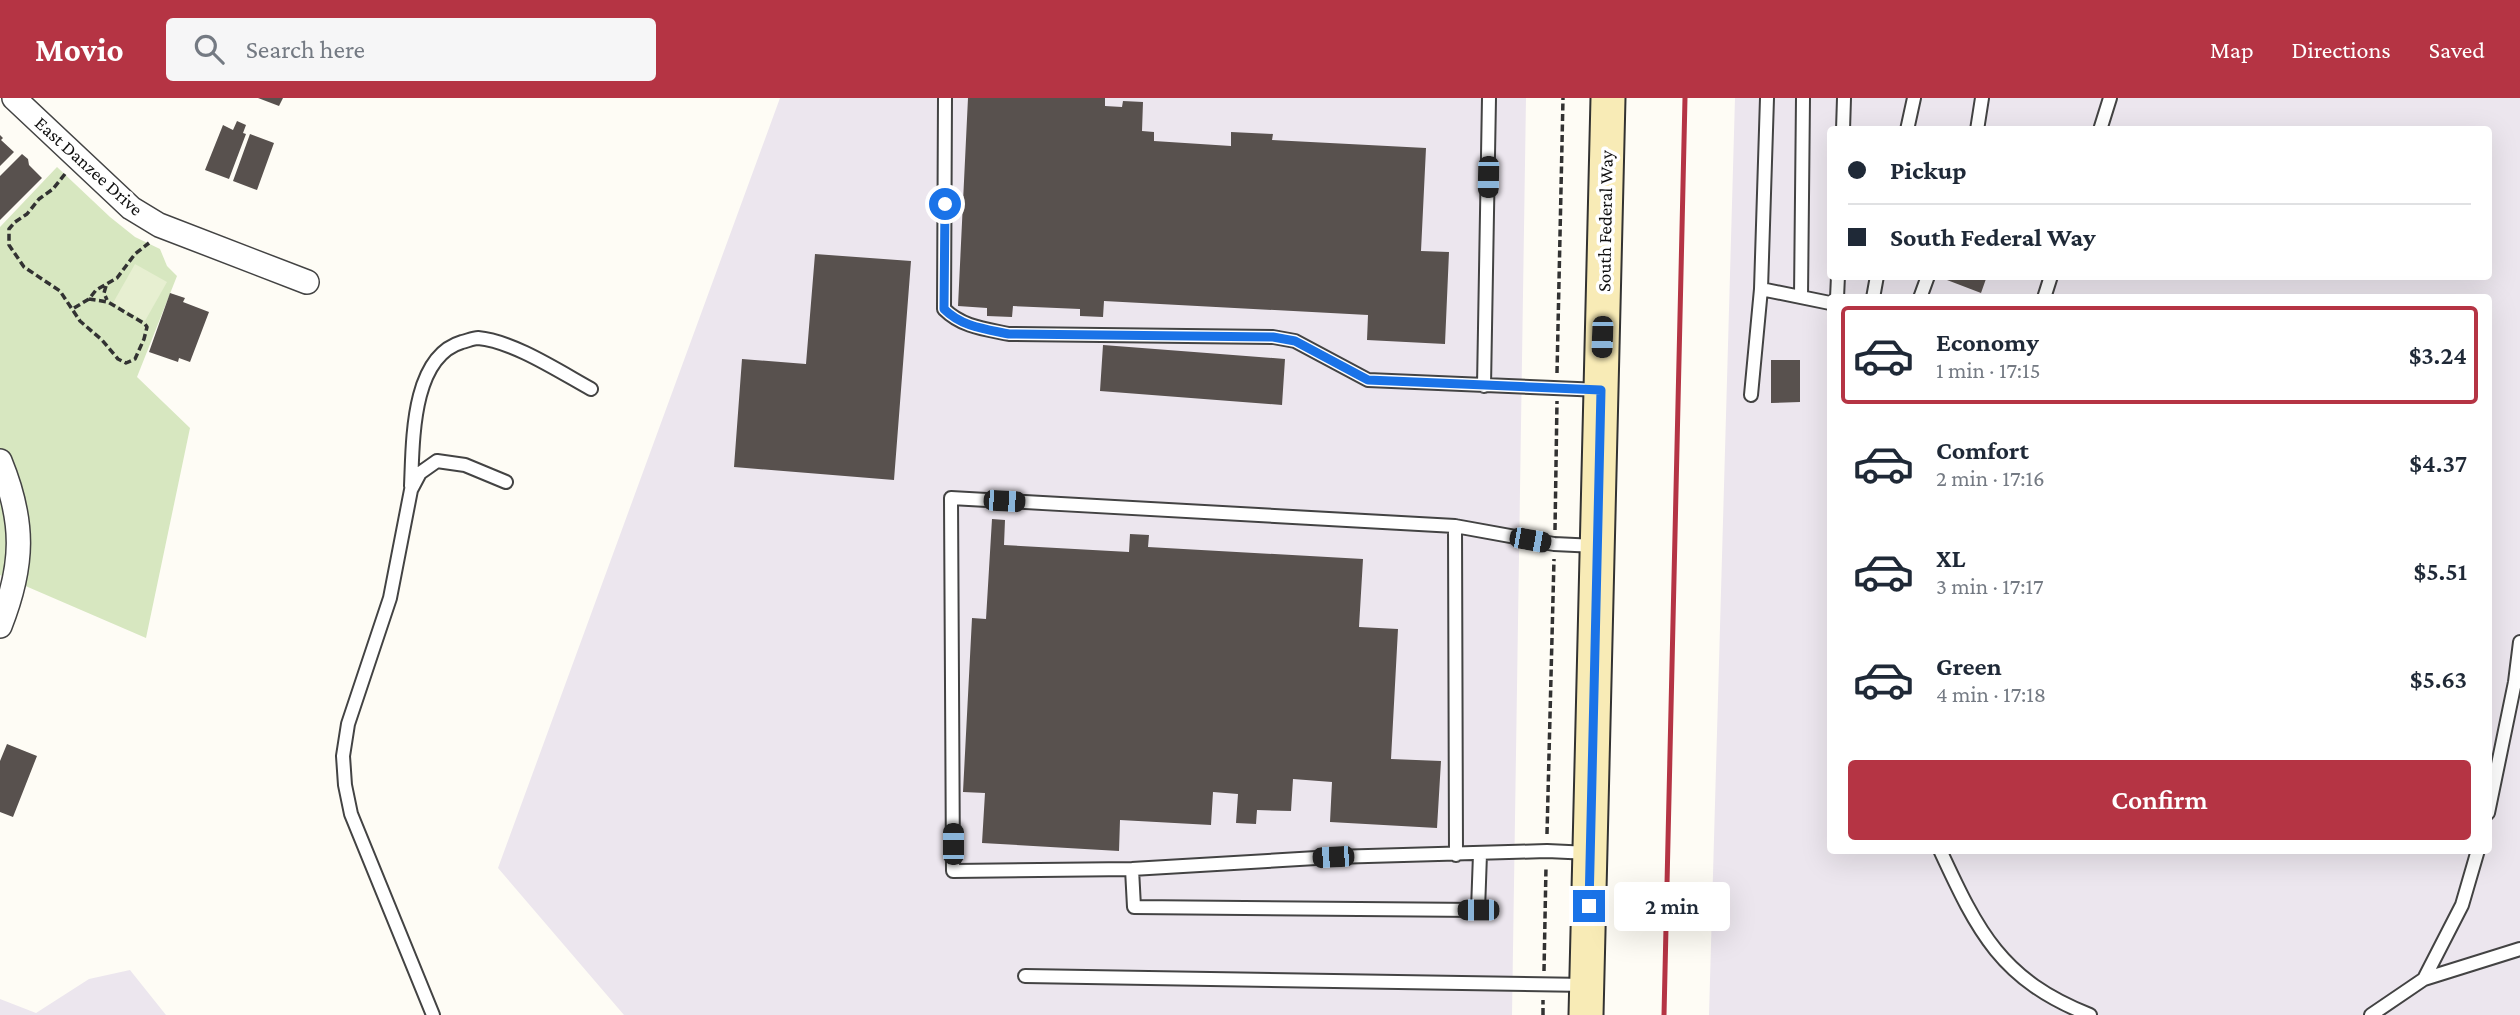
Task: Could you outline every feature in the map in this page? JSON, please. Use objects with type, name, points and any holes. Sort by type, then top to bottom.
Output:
[{"type":"main road","name":"South Federal Way","points":[[1587,1000],[1608,98]]},
{"type":"street","name":"East Danzee Drive","points":[[14,98],[131,208],[159,225],[307,282]]},
{"type":"street","points":[[0,461],[19,519],[16,579],[0,626]]},
{"type":"lane","points":[[946,98],[944,309],[954,319],[976,328],[1009,334],[1273,337],[1295,341],[1368,380],[1601,390]]},
{"type":"lane","points":[[1484,386],[1489,98]]},
{"type":"lane","points":[[1751,395],[1761,289],[1767,98]]},
{"type":"lane","points":[[1801,297],[1803,98]]},
{"type":"lane","points":[[1843,126],[1844,98]]},
{"type":"lane","points":[[1908,126],[1914,98]]},
{"type":"lane","points":[[1978,126],[1982,98]]},
{"type":"lane","points":[[2101,126],[2110,98]]},
{"type":"lane","points":[[1761,289],[1827,302]]},
{"type":"lane","points":[[433,1015],[351,814],[343,756],[348,724],[390,598],[411,490],[413,430],[424,382],[438,355],[453,345],[476,338],[518,349],[591,389]]},
{"type":"lane","points":[[411,490],[420,473],[437,461],[465,465],[506,482]]},
{"type":"lane","points":[[1590,853],[1547,851],[1333,857],[1132,869],[953,871],[951,498],[1455,526],[1555,544],[1597,546]]},
{"type":"lane","points":[[1455,526],[1456,855]]},
{"type":"lane","points":[[2492,794],[2515,682],[2520,642]]},
{"type":"lane","points":[[1132,869],[1134,907],[1478,910],[1480,854]]},
{"type":"lane","points":[[1942,854],[1967,909],[1989,944],[2020,976],[2060,1003],[2090,1015]]},
{"type":"lane","points":[[2424,979],[2462,905],[2477,854]]},
{"type":"lane","points":[[2371,1015],[2424,979],[2520,949]]},
{"type":"lane","points":[[1025,976],[1587,1000]]},
{"type":"path","points":[[68,171],[53,189],[9,229],[9,244],[24,267],[60,290],[80,321],[102,340],[118,359],[130,362],[135,359],[145,339],[147,327],[108,302],[89,299]]},
{"type":"path","points":[[74,308],[89,299],[96,290],[117,278],[135,254],[153,240]]},
{"type":"path","points":[[106,286],[104,293],[108,302]]},
{"type":"shaded area","points":[[780,98],[1526,98],[1512,1015],[624,1015],[498,868]]},
{"type":"shaded area","points":[[1735,98],[2520,98],[2520,1015],[1709,1015]]},
{"type":"shaded area","points":[[130,970],[166,1015],[0,1015],[0,999],[36,1013],[89,979]]},
{"type":"green space","points":[[57,167],[135,237],[160,249],[167,266],[177,276],[137,377],[190,428],[146,638],[0,575],[0,227]]},
{"type":"green space","points":[[135,264],[167,282],[145,321],[113,303]]},
{"type":"building","points":[[258,98],[283,98],[279,106]]},
{"type":"building","points":[[968,98],[1105,98],[1105,106],[1122,107],[1123,101],[1143,102],[1142,131],[1154,132],[1154,141],[1231,146],[1231,132],[1273,134],[1272,140],[1426,148],[1421,251],[1449,252],[1445,344],[1367,340],[1368,315],[1104,301],[1103,317],[1080,316],[1080,309],[1013,306],[1012,317],[987,316],[987,308],[958,306]]},
{"type":"building","points":[[237,121],[246,125],[243,133],[246,134],[229,179],[205,170],[223,125],[233,130]]},
{"type":"building","points":[[250,134],[274,143],[257,190],[233,181]]},
{"type":"building","points":[[0,135],[3,138],[1,140],[14,152],[0,166]]},
{"type":"building","points":[[22,154],[42,178],[0,220],[0,176]]},
{"type":"building","points":[[815,254],[911,261],[894,480],[734,467],[742,359],[806,364]]},
{"type":"building","points":[[1947,280],[1986,280],[1981,293]]},
{"type":"building","points":[[170,293],[185,298],[183,302],[209,312],[190,362],[179,358],[178,362],[149,352]]},
{"type":"building","points":[[1103,345],[1285,359],[1282,405],[1100,391]]},
{"type":"building","points":[[1771,360],[1800,360],[1800,402],[1771,403]]},
{"type":"building","points":[[992,519],[1005,520],[1004,545],[1129,552],[1130,534],[1149,535],[1148,547],[1363,559],[1359,627],[1398,629],[1391,759],[1441,761],[1437,828],[1330,822],[1332,782],[1293,779],[1291,811],[1257,810],[1256,824],[1236,823],[1238,794],[1213,792],[1211,825],[1120,820],[1119,851],[982,843],[985,793],[963,792],[972,618],[986,619]]},
{"type":"building","points":[[7,744],[37,756],[13,817],[0,812],[0,761]]},
{"type":"railway","points":[[1664,1015],[1685,98]]},
{"type":"route","points":[[945,204],[944,309],[954,319],[976,328],[1009,334],[1273,337],[1295,341],[1368,380],[1601,390],[1589,906]]}]
